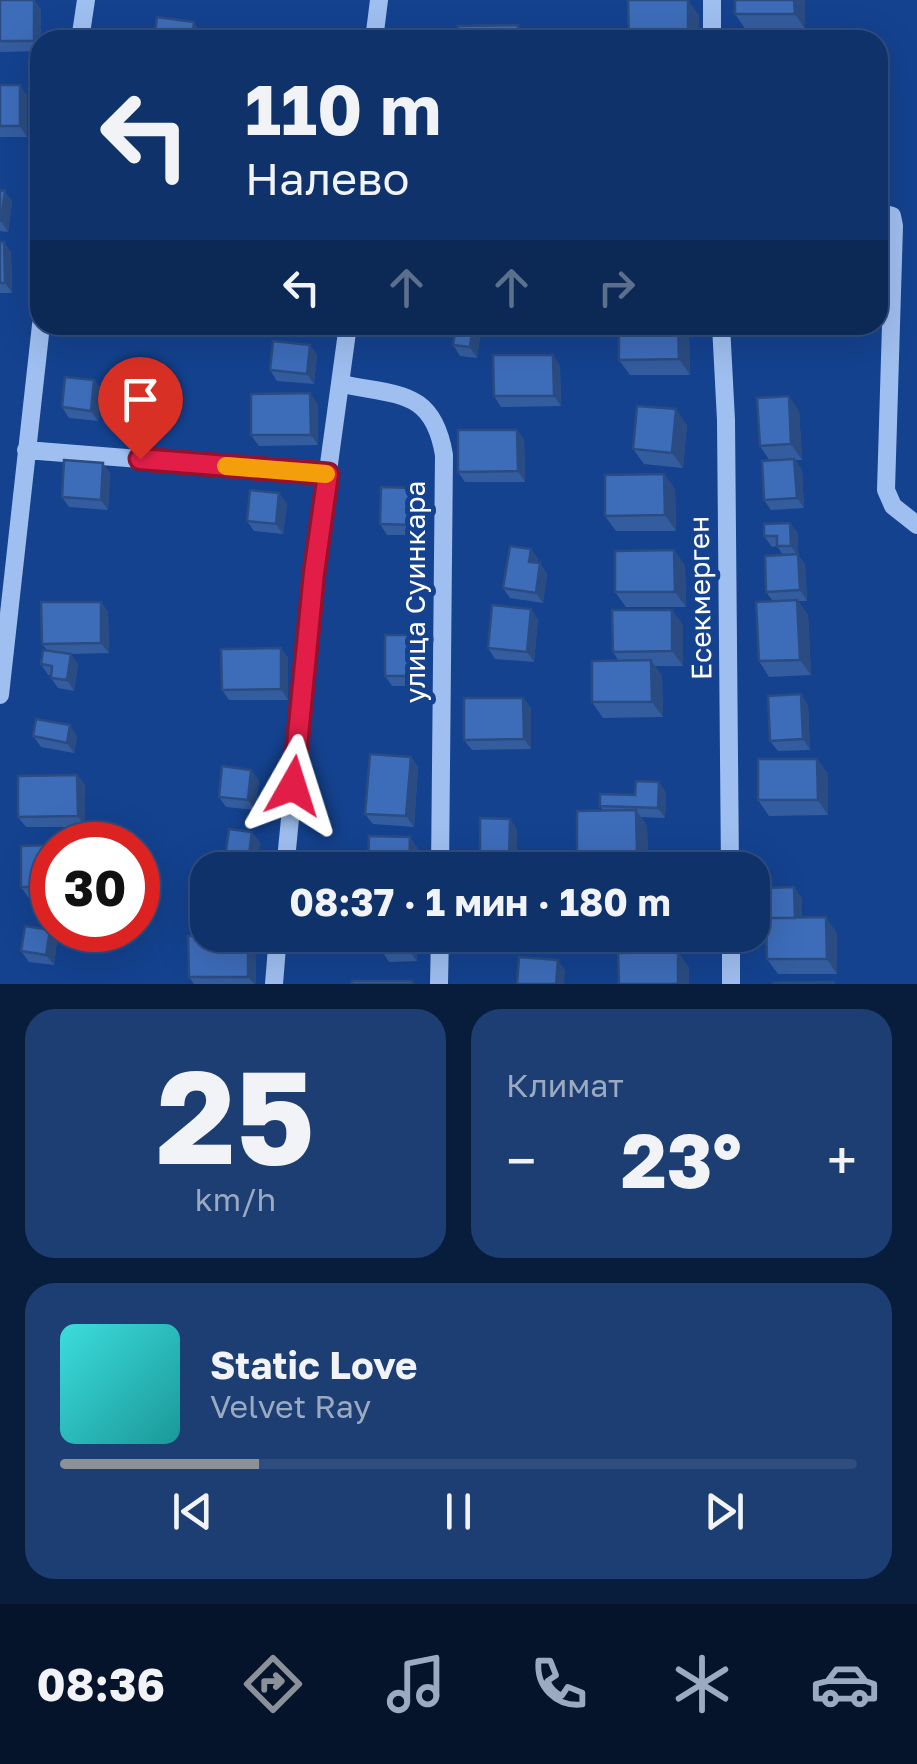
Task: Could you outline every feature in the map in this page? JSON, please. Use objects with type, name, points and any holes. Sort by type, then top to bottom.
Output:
[{"type":"street","points":[[82,30],[86,0]]},
{"type":"street","points":[[375,30],[378,0]]},
{"type":"street","points":[[712,0],[712,30]]},
{"type":"street","points":[[888,215],[894,226],[886,490],[893,506],[917,526]]},
{"type":"street","points":[[0,695],[40,335]]},
{"type":"street","points":[[287,852],[314,573],[347,335]]},
{"type":"street","name":"Eсекмерген","points":[[722,335],[726,420],[730,852]]},
{"type":"street","name":"улица Суинкара","points":[[342,384],[416,401],[432,414],[440,428],[444,455],[440,852]]},
{"type":"street","points":[[26,450],[328,474]]},
{"type":"street","points":[[274,984],[277,952]]},
{"type":"street","points":[[440,952],[440,984]]},
{"type":"street","points":[[731,952],[732,984]]},
{"type":"building","points":[[0,0],[34,0],[30,41],[0,41]]},
{"type":"building","points":[[628,0],[688,0],[688,30],[629,30]]},
{"type":"building","points":[[735,0],[794,0],[795,14],[735,14]]},
{"type":"building","points":[[157,17],[194,22],[193,30],[155,30]]},
{"type":"building","points":[[518,25],[518,30],[458,30],[458,26]]},
{"type":"building","points":[[0,85],[20,85],[20,126],[0,126]]},
{"type":"building","points":[[0,190],[5,191],[1,221],[0,221]]},
{"type":"building","points":[[0,242],[4,242],[5,283],[0,283]]},
{"type":"building","points":[[454,335],[472,335],[470,347],[453,345]]},
{"type":"building","points":[[619,335],[678,335],[679,359],[619,360]]},
{"type":"building","points":[[273,341],[310,345],[307,374],[270,370]]},
{"type":"building","points":[[493,355],[553,355],[554,396],[494,396]]},
{"type":"building","points":[[65,377],[94,380],[91,411],[62,407]]},
{"type":"building","points":[[310,393],[311,435],[251,435],[251,394]]},
{"type":"building","points":[[789,396],[791,444],[760,446],[757,398]]},
{"type":"building","points":[[637,406],[676,409],[672,453],[633,449]]},
{"type":"building","points":[[458,430],[517,430],[518,471],[458,472]]},
{"type":"building","points":[[794,459],[797,498],[764,500],[762,461]]},
{"type":"building","points":[[64,460],[103,463],[101,500],[62,497]]},
{"type":"building","points":[[664,474],[665,515],[605,516],[605,475]]},
{"type":"building","points":[[381,487],[412,488],[412,525],[380,524]]},
{"type":"building","points":[[250,490],[279,493],[276,524],[247,521]]},
{"type":"building","points":[[790,523],[791,546],[777,546],[777,536],[764,536],[764,524]]},
{"type":"building","points":[[510,546],[531,549],[529,562],[540,563],[536,593],[503,588]]},
{"type":"building","points":[[674,550],[675,592],[615,592],[615,551]]},
{"type":"building","points":[[798,554],[800,590],[766,592],[765,556]]},
{"type":"building","points":[[797,600],[800,660],[759,661],[756,602]]},
{"type":"building","points":[[41,602],[101,602],[101,643],[42,644]]},
{"type":"building","points":[[492,605],[531,609],[527,652],[488,648]]},
{"type":"building","points":[[612,610],[672,610],[672,651],[613,652]]},
{"type":"building","points":[[385,635],[412,635],[412,676],[385,676]]},
{"type":"building","points":[[281,648],[281,689],[222,690],[221,649]]},
{"type":"building","points":[[43,650],[71,654],[67,680],[51,678],[52,666],[41,664]]},
{"type":"building","points":[[651,660],[652,702],[592,702],[592,661]]},
{"type":"building","points":[[801,694],[803,739],[770,741],[768,696]]},
{"type":"building","points":[[464,698],[523,698],[524,739],[464,740]]},
{"type":"building","points":[[36,719],[70,725],[67,743],[33,736]]},
{"type":"building","points":[[370,754],[411,757],[406,816],[365,814]]},
{"type":"building","points":[[758,759],[817,759],[818,800],[758,800]]},
{"type":"building","points":[[222,766],[251,770],[248,800],[219,797]]},
{"type":"building","points":[[77,775],[78,816],[18,817],[18,776]]},
{"type":"building","points":[[636,781],[659,782],[658,808],[600,806],[600,794],[635,795]]},
{"type":"building","points":[[636,810],[637,852],[577,852],[577,811]]},
{"type":"building","points":[[480,818],[510,819],[509,852],[480,852]]},
{"type":"building","points":[[229,829],[252,832],[249,852],[226,852]]},
{"type":"building","points":[[369,836],[410,837],[410,852],[369,852]]},
{"type":"building","points":[[21,846],[30,846],[30,887],[21,887]]},
{"type":"building","points":[[794,887],[795,918],[770,918],[770,888]]},
{"type":"building","points":[[826,917],[827,959],[767,959],[770,918]]},
{"type":"building","points":[[25,926],[30,927],[30,952],[46,952],[46,955],[21,951]]},
{"type":"building","points":[[188,936],[190,952],[248,952],[248,977],[189,977]]},
{"type":"building","points":[[678,952],[678,984],[619,984],[618,953]]},
{"type":"building","points":[[519,957],[558,960],[556,984],[517,984]]},
{"type":"building","points":[[412,981],[412,984],[352,984]]},
{"type":"building","points":[[834,982],[834,984],[774,983]]},
{"type":"slow traffic","points":[[226,466],[326,474]]},
{"type":"route","points":[[140,459],[328,474],[293,786]]}]
